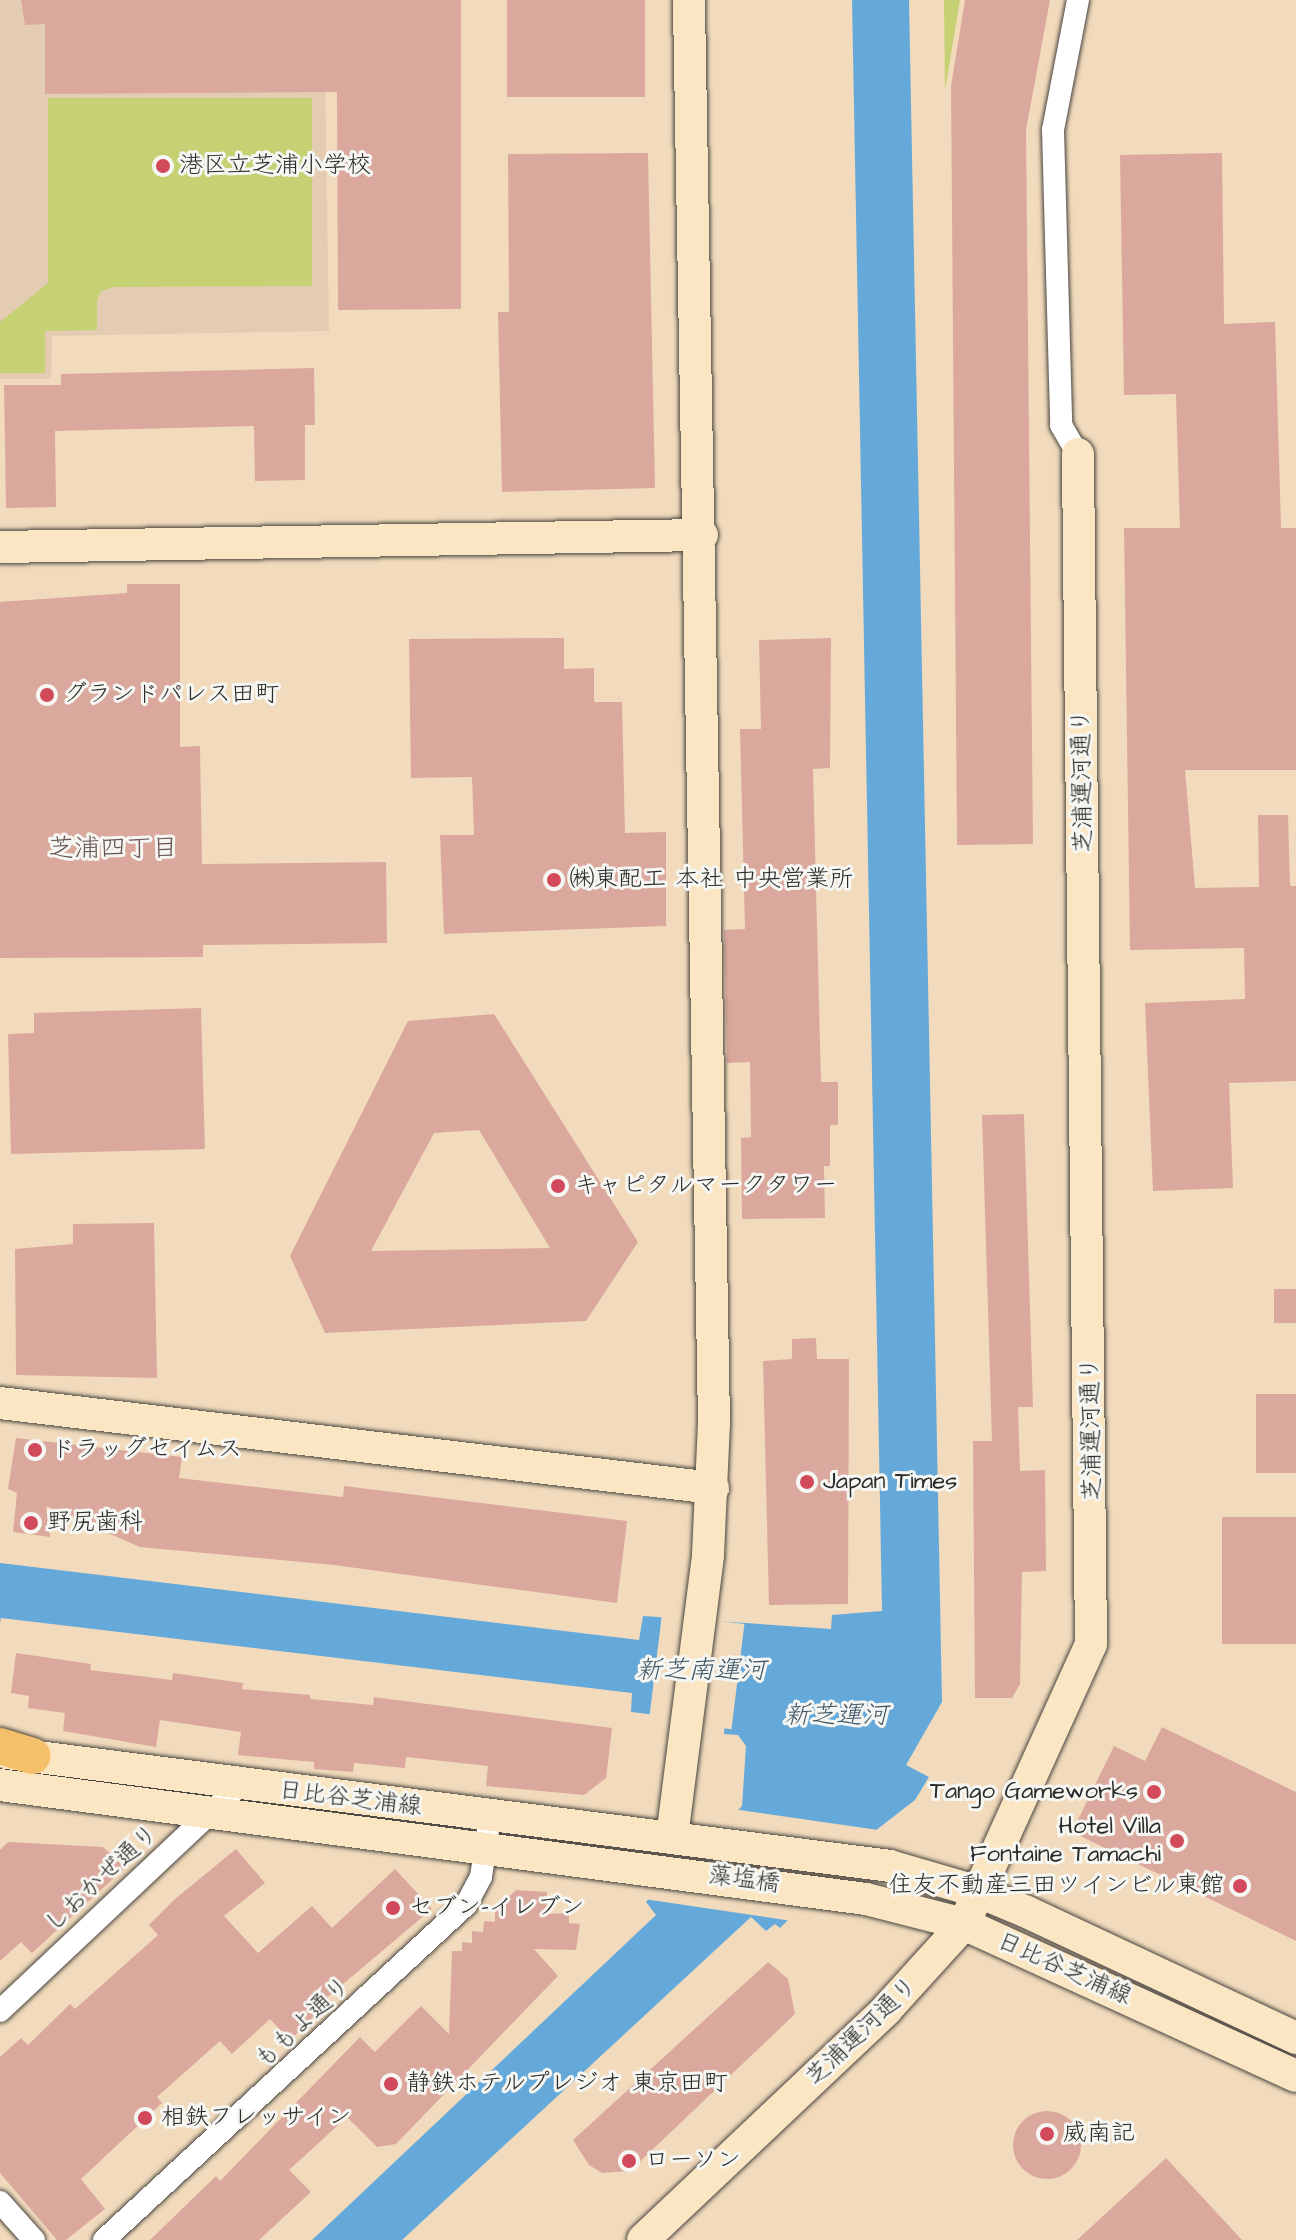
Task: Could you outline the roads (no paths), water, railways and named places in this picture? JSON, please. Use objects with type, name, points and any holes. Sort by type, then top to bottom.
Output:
[{"type":"street","points":[[686,1839],[687,1731],[713,1488],[702,535],[689,0]]},
{"type":"street","points":[[1078,0],[1053,130],[1061,425],[1078,454]]},
{"type":"street","name":"芝浦運河通り","points":[[643,2240],[886,2010],[964,1924],[1091,1644],[1094,1621],[1078,454]]},
{"type":"street","points":[[0,547],[702,535]]},
{"type":"street","points":[[0,1403],[713,1488]]},
{"type":"street","name":"日比谷芝浦線","points":[[11,1752],[240,1785],[488,1831],[666,1869]]},
{"type":"street","name":"日比谷芝浦線","points":[[0,1785],[210,1813],[488,1831],[686,1839]]},
{"type":"street","name":"しおかぜ通り","points":[[0,2011],[240,1785]]},
{"type":"street","name":"ももよ通り","points":[[104,2240],[466,1905],[481,1877],[488,1831]]},
{"type":"street","name":"藻塩橋","points":[[686,1839],[857,1859]]},
{"type":"street","name":"日比谷芝浦線","points":[[857,1859],[979,1892],[1296,2038]]},
{"type":"street","name":"藻塩橋","points":[[666,1869],[822,1890]]},
{"type":"street","name":"日比谷芝浦線","points":[[822,1890],[964,1924],[1296,2076]]},
{"type":"street","points":[[0,2202],[34,2240]]},
{"type":"water","name":"新芝運河","points":[[852,0],[909,0],[942,1702],[906,1765],[929,1777],[915,1800],[875,1831],[780,1928],[775,1924],[766,1931],[751,1917],[402,2240],[312,2240],[656,1915],[646,1902],[742,1806],[746,1746],[738,1735],[724,1734],[725,1723],[631,1712],[632,1693],[1,1618],[0,1623],[0,1563],[639,1640],[643,1616],[831,1629],[832,1615],[882,1611]]},
{"type":"place","name":"港区立芝浦小学校","points":[[163,166]]},
{"type":"place","name":"グランドパレス田町","points":[[47,695]]},
{"type":"place","name":"㈱東配工 本社 中央営業所","points":[[554,880]]},
{"type":"place","name":"キャピタルマークタワー","points":[[558,1186]]},
{"type":"place","name":"ドラッグセイムス","points":[[35,1450]]},
{"type":"place","name":"Japan Times","points":[[807,1482]]},
{"type":"place","name":"野尻歯科","points":[[31,1523]]},
{"type":"place","name":"Tango Gameworks","points":[[1154,1792]]},
{"type":"place","name":"Hotel Villa Fontaine Tamachi","points":[[1177,1841]]},
{"type":"place","name":"住友不動産三田ツインビル東館","points":[[1240,1886]]},
{"type":"place","name":"セブン-イレブン","points":[[393,1908]]},
{"type":"place","name":"静鉄ホテルプレジオ 東京田町","points":[[391,2084]]},
{"type":"place","name":"相鉄フレッサイン","points":[[145,2118]]},
{"type":"place","name":"威南記","points":[[1047,2134]]},
{"type":"place","name":"ローソン","points":[[629,2161]]},
{"type":"district","name":"芝浦四丁目","points":[[113,849]]},
{"type":"water label","name":"新芝南運河","points":[[701,1671]]}]
